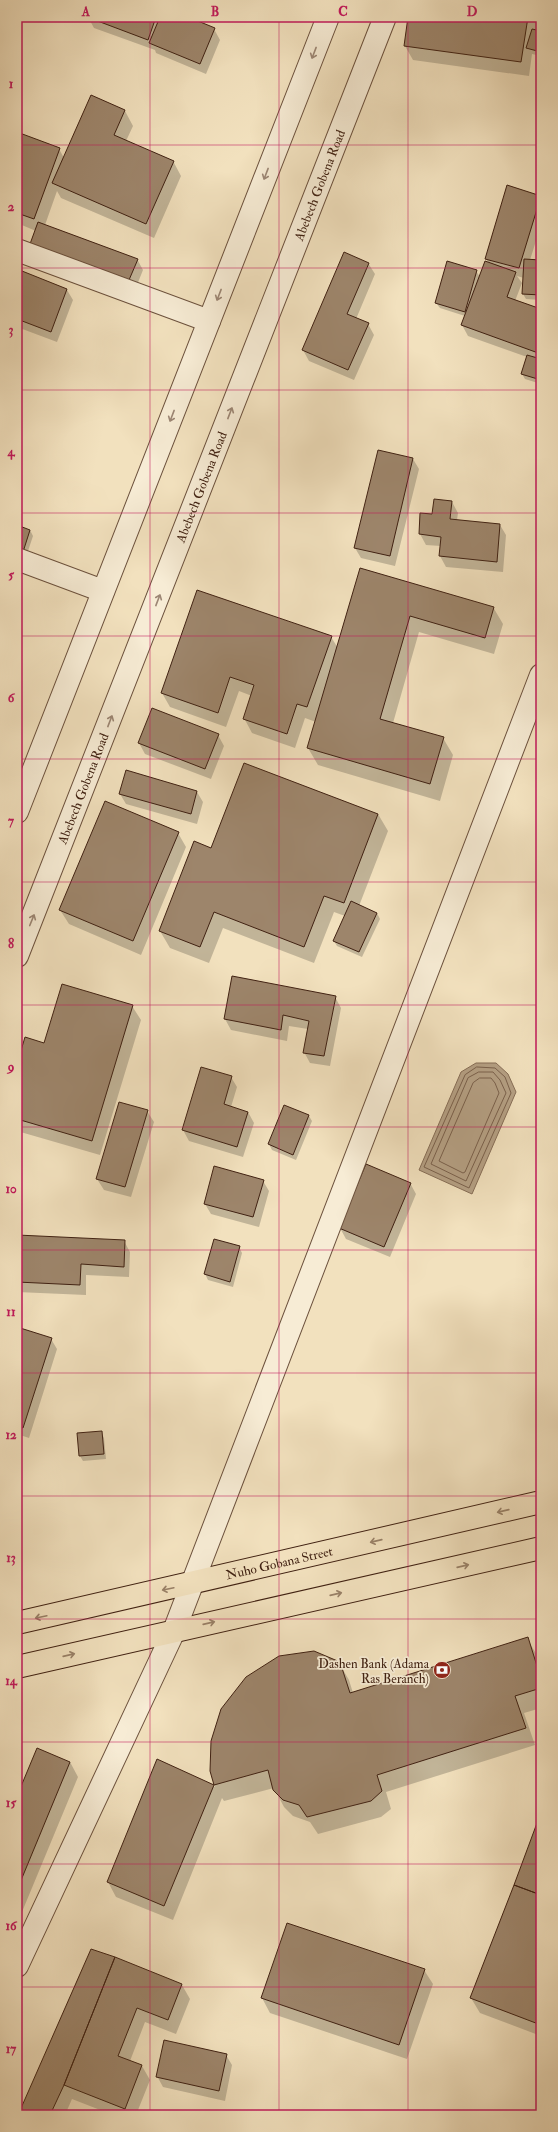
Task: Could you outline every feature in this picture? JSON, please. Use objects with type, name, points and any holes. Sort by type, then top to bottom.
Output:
[{"type":"main road","name":"Nuho Gobana Street","points":[[17,1623],[193,1584],[541,1502]]},
{"type":"main road","points":[[17,1667],[541,1548]]},
{"type":"street","points":[[17,812],[21,788],[103,591],[328,17]]},
{"type":"street","name":"Abebech Gobena Road","points":[[17,956],[385,17]]},
{"type":"street","points":[[17,250],[209,321]]},
{"type":"street","points":[[17,559],[103,591]]},
{"type":"street","points":[[17,1966],[174,1631],[541,675]]},
{"type":"water","points":[[476,1063],[496,1063],[508,1074],[516,1092],[472,1194],[419,1170],[461,1072]]},
{"type":"building","points":[[87,17],[156,17],[148,40]]},
{"type":"building","points":[[160,17],[188,17],[215,28],[200,64],[149,43]]},
{"type":"building","points":[[408,17],[528,17],[521,62],[404,46]]},
{"type":"building","points":[[532,29],[541,31],[541,52],[526,48]]},
{"type":"building","points":[[91,95],[125,110],[114,135],[174,161],[146,224],[52,183]]},
{"type":"building","points":[[17,132],[60,148],[34,219],[17,213]]},
{"type":"building","points":[[507,185],[541,196],[519,268],[485,259]]},
{"type":"building","points":[[38,222],[138,259],[129,280],[30,244]]},
{"type":"building","points":[[344,252],[369,263],[347,314],[369,323],[348,370],[302,350]]},
{"type":"building","points":[[524,259],[541,260],[541,295],[522,294]]},
{"type":"building","points":[[447,261],[477,270],[465,312],[435,303]]},
{"type":"building","points":[[485,261],[516,272],[507,297],[541,309],[541,354],[461,325]]},
{"type":"building","points":[[17,269],[67,289],[51,332],[17,319]]},
{"type":"building","points":[[527,355],[541,359],[541,380],[521,374]]},
{"type":"building","points":[[378,450],[413,458],[390,556],[354,548]]},
{"type":"building","points":[[434,499],[452,501],[450,519],[500,524],[497,562],[439,556],[441,537],[419,534],[420,513],[432,514]]},
{"type":"building","points":[[17,525],[30,530],[23,552],[17,550]]},
{"type":"building","points":[[360,568],[494,607],[485,638],[410,616],[380,719],[444,737],[430,784],[307,748]]},
{"type":"building","points":[[197,590],[332,636],[307,707],[297,704],[287,734],[243,719],[254,685],[230,677],[218,713],[161,693]]},
{"type":"building","points":[[152,708],[219,734],[205,769],[138,743]]},
{"type":"building","points":[[244,763],[378,814],[344,903],[324,896],[304,947],[214,912],[200,947],[159,931],[194,841],[211,848]]},
{"type":"building","points":[[126,770],[197,791],[191,814],[119,794]]},
{"type":"building","points":[[105,801],[179,832],[133,941],[59,910]]},
{"type":"building","points":[[351,901],[377,913],[359,952],[333,941]]},
{"type":"building","points":[[232,976],[336,996],[324,1056],[303,1053],[309,1021],[283,1015],[281,1030],[224,1019]]},
{"type":"building","points":[[62,984],[133,1005],[92,1141],[17,1119],[17,1064],[25,1037],[44,1043]]},
{"type":"building","points":[[201,1067],[232,1076],[224,1104],[248,1112],[237,1147],[182,1130]]},
{"type":"building","points":[[119,1102],[148,1110],[125,1187],[96,1179]]},
{"type":"building","points":[[284,1105],[309,1115],[293,1155],[268,1144]]},
{"type":"building","points":[[366,1164],[411,1183],[384,1247],[339,1228]]},
{"type":"building","points":[[214,1166],[264,1180],[253,1217],[204,1204]]},
{"type":"building","points":[[17,1235],[125,1240],[124,1267],[81,1264],[80,1285],[17,1282]]},
{"type":"building","points":[[214,1239],[240,1246],[230,1282],[204,1274]]},
{"type":"building","points":[[17,1327],[52,1338],[23,1428],[17,1426]]},
{"type":"building","points":[[102,1431],[104,1454],[79,1456],[77,1433]]},
{"type":"building","points":[[528,1637],[541,1679],[541,1688],[515,1696],[526,1728],[377,1775],[382,1791],[371,1801],[307,1817],[299,1805],[283,1800],[273,1790],[268,1770],[214,1785],[210,1771],[211,1741],[221,1709],[246,1677],[279,1656],[314,1651],[340,1662],[350,1693]]},
{"type":"building","points":[[37,1748],[70,1762],[17,1890],[17,1796]]},
{"type":"building","points":[[157,1759],[214,1785],[164,1906],[107,1882]]},
{"type":"building","points":[[537,1823],[541,1825],[541,1895],[514,1885]]},
{"type":"building","points":[[514,1885],[541,1895],[541,2025],[470,1998]]},
{"type":"building","points":[[287,1923],[425,1969],[399,2045],[261,1998]]},
{"type":"building","points":[[91,1949],[115,1957],[64,2085],[50,2115],[18,2115]]},
{"type":"building","points":[[115,1957],[182,1984],[168,2020],[137,2008],[118,2056],[142,2065],[125,2109],[64,2085]]},
{"type":"building","points":[[164,2040],[227,2054],[219,2091],[156,2077]]},
{"type":"place","name":"Dashen Bank (Adama Ras Beranch)","points":[[442,1670]]}]
